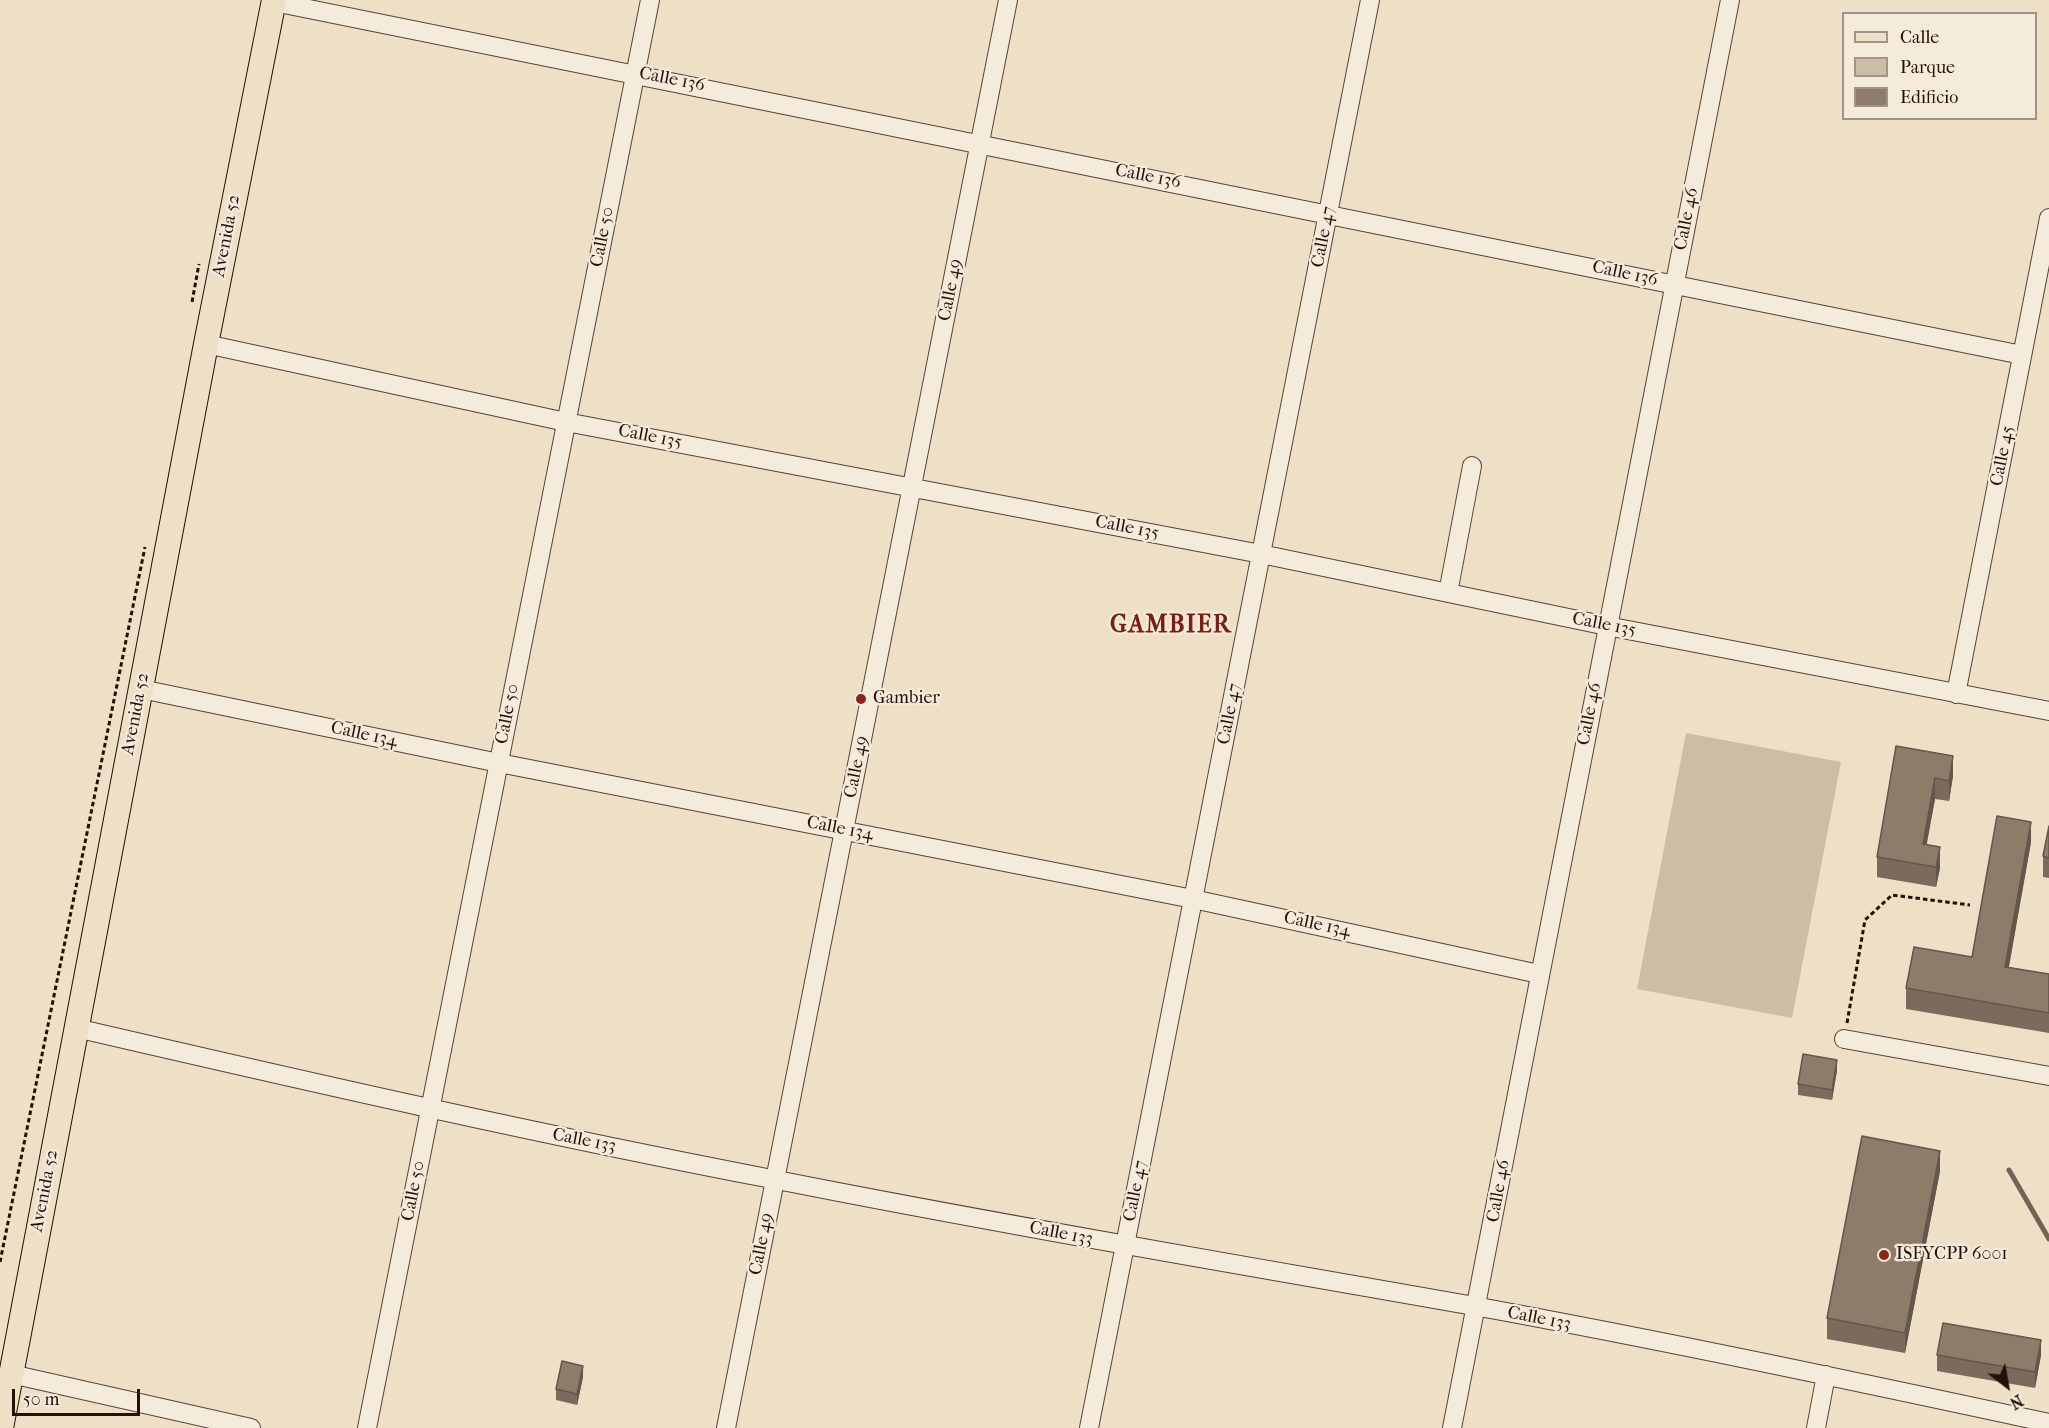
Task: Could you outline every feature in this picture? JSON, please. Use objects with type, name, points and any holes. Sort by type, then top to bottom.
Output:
[{"type":"main road","name":"Avenida 52","points":[[1,1428],[206,344],[274,1]]},
{"type":"street","name":"Calle 50","points":[[367,1428],[650,0]]},
{"type":"street","name":"Calle 49","points":[[726,1428],[1008,0]]},
{"type":"street","name":"Calle 47","points":[[1089,1428],[1370,0]]},
{"type":"street","name":"Calle 46","points":[[1452,1428],[1478,1307],[1539,974],[1730,0]]},
{"type":"street","name":"Calle 136","points":[[274,1],[2022,355]]},
{"type":"street","name":"Calle 45","points":[[1956,693],[2049,218]]},
{"type":"street","name":"Calle 135","points":[[206,344],[567,422],[1261,554],[1607,626],[2049,711]]},
{"type":"street","points":[[1448,593],[1472,466]]},
{"type":"street","name":"Calle 134","points":[[141,689],[499,763],[1193,898],[1539,974]]},
{"type":"street","name":"Calle 133","points":[[76,1028],[430,1110],[775,1180],[1125,1246],[1478,1307],[1826,1375],[2049,1423]]},
{"type":"street","points":[[1844,1039],[2049,1076]]},
{"type":"street","points":[[11,1374],[251,1428]]},
{"type":"street","points":[[1816,1428],[1826,1375]]},
{"type":"path","points":[[191,308],[202,254]]},
{"type":"path","points":[[0,1262],[147,538]]},
{"type":"path","points":[[1844,1039],[1865,920],[1892,895],[1970,905]]},
{"type":"green space","points":[[1686,733],[1841,762],[1792,1018],[1637,989]]},
{"type":"building","points":[[1896,746],[1953,756],[1949,781],[1935,778],[1923,844],[1940,847],[1936,867],[1877,857]]},
{"type":"building","points":[[1997,816],[2031,822],[2005,967],[2049,974],[2049,1013],[1906,988],[1914,947],[1972,957]]},
{"type":"building","points":[[2049,826],[2049,858],[2043,856]]},
{"type":"building","points":[[1803,1054],[1837,1060],[1832,1090],[1798,1084]]},
{"type":"building","name":"ISFYCPP 6001","points":[[1862,1136],[1940,1151],[1905,1333],[1827,1318]]},
{"type":"building","points":[[1943,1323],[2041,1340],[2035,1372],[1937,1355]]},
{"type":"building","points":[[562,1361],[583,1366],[577,1394],[556,1389]]},
{"type":"waterway","points":[[2009,1170],[2049,1239]]},
{"type":"place","name":"Gambier","points":[[861,699]]},
{"type":"place","name":"ISFYCPP 6001","points":[[1884,1255]]},
{"type":"district","name":"GAMBIER","points":[[1171,626]]}]
